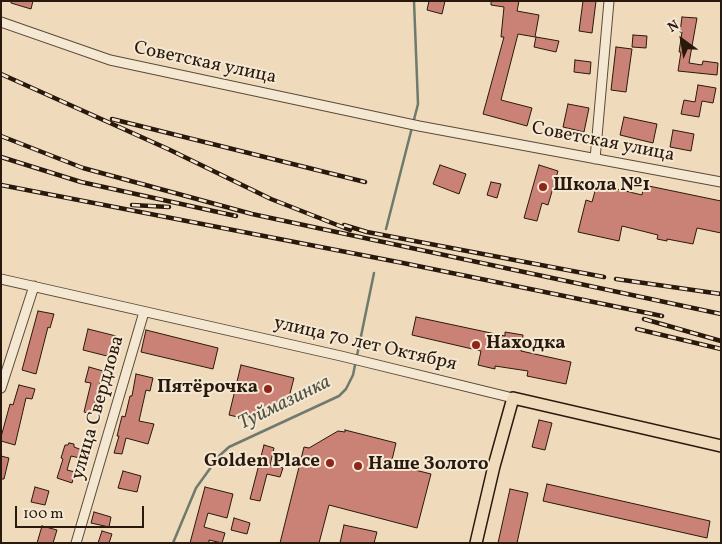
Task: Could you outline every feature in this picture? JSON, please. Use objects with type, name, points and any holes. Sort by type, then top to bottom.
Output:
[{"type":"main road","name":"улица 70 лет Октября","points":[[513,398],[721,446]]},
{"type":"main road","points":[[476,543],[494,466],[513,398]]},
{"type":"street","points":[[595,159],[609,1]]},
{"type":"street","name":"Советская улица","points":[[1,22],[110,60],[406,124],[721,182]]},
{"type":"street","name":"улица 70 лет Октября","points":[[1,279],[341,356],[513,398]]},
{"type":"street","points":[[1,388],[34,286]]},
{"type":"street","name":"улица Свердлова","points":[[76,543],[144,312]]},
{"type":"building","points":[[11,1],[33,1],[31,9],[11,3]]},
{"type":"building","points":[[429,1],[445,1],[442,14],[427,10]]},
{"type":"building","points":[[491,1],[519,1],[517,11],[539,15],[535,37],[518,34],[501,100],[532,108],[527,126],[483,114],[504,37],[501,37],[504,7],[491,5]]},
{"type":"building","points":[[583,1],[596,1],[592,33],[579,31]]},
{"type":"building","points":[[682,17],[697,18],[689,63],[702,65],[703,61],[718,63],[717,75],[678,71],[681,52],[679,52]]},
{"type":"building","points":[[633,35],[647,36],[646,48],[632,47]]},
{"type":"building","points":[[536,37],[559,41],[556,52],[534,47]]},
{"type":"building","points":[[616,47],[632,49],[626,92],[611,90]]},
{"type":"building","points":[[575,60],[591,62],[590,74],[574,72]]},
{"type":"building","points":[[698,85],[716,88],[713,103],[702,101],[699,117],[681,114],[684,100],[695,102]]},
{"type":"building","points":[[568,104],[589,108],[584,132],[563,127]]},
{"type":"building","points":[[624,117],[657,124],[653,143],[620,135]]},
{"type":"building","points":[[673,130],[694,134],[691,151],[670,147]]},
{"type":"building","points":[[440,165],[466,174],[459,194],[433,184]]},
{"type":"building","name":"Школа №1","points":[[539,165],[558,171],[548,205],[542,203],[537,221],[524,218]]},
{"type":"building","points":[[605,180],[614,182],[613,188],[642,195],[644,185],[721,201],[721,233],[697,228],[693,244],[657,239],[658,235],[622,226],[619,241],[578,232],[586,200],[592,202],[597,184],[603,186]]},
{"type":"building","points":[[491,182],[501,184],[497,198],[487,195]]},
{"type":"building","points":[[38,311],[54,314],[50,328],[48,327],[36,374],[22,370]]},
{"type":"building","points":[[416,317],[505,336],[505,332],[523,335],[521,351],[571,362],[566,384],[527,376],[528,371],[495,366],[495,369],[478,365],[481,351],[412,335]]},
{"type":"building","points":[[88,329],[116,336],[111,357],[83,350]]},
{"type":"building","points":[[146,330],[218,348],[213,369],[141,352]]},
{"type":"building","points":[[241,365],[294,378],[288,401],[270,417],[252,413],[251,420],[229,415]]},
{"type":"building","points":[[89,367],[103,371],[92,414],[84,412],[91,383],[85,382]]},
{"type":"building","points":[[136,374],[153,378],[150,391],[146,390],[139,421],[154,424],[148,444],[126,438],[122,454],[114,453],[122,416],[125,417],[130,396],[132,396]]},
{"type":"building","points":[[19,385],[35,389],[32,399],[26,398],[15,445],[1,441],[1,437],[10,404],[13,405]]},
{"type":"building","points":[[539,420],[552,423],[545,450],[532,447]]},
{"type":"building","points":[[345,430],[396,443],[391,464],[431,474],[417,528],[329,505],[319,543],[280,543],[304,447],[309,448],[338,431],[345,432]]},
{"type":"building","points":[[69,443],[82,450],[80,458],[71,456],[67,470],[75,472],[72,483],[57,478],[65,445]]},
{"type":"building","points":[[264,445],[274,448],[270,465],[283,468],[280,477],[267,474],[260,501],[250,499]]},
{"type":"building","points":[[1,456],[9,458],[4,479],[1,479]]},
{"type":"building","points":[[123,471],[141,476],[137,492],[118,488]]},
{"type":"building","points":[[547,484],[710,521],[707,538],[543,501]]},
{"type":"building","points":[[35,487],[49,491],[45,505],[31,502]]},
{"type":"building","points":[[205,487],[233,494],[227,518],[208,513],[204,527],[225,533],[222,543],[209,540],[209,543],[190,543]]},
{"type":"building","points":[[510,489],[528,493],[517,543],[498,543]]},
{"type":"building","points":[[94,512],[111,517],[109,527],[91,523]]},
{"type":"building","points":[[234,518],[250,523],[247,534],[231,530]]},
{"type":"building","points":[[344,525],[377,532],[374,543],[340,543]]},
{"type":"building","points":[[42,526],[57,530],[53,543],[37,543]]},
{"type":"building","points":[[102,531],[112,534],[109,543],[98,543]]},
{"type":"waterway","name":"Туймазинка","points":[[386,229],[418,104],[414,1]]},
{"type":"waterway","name":"Туймазинка","points":[[173,543],[196,488],[219,456],[229,447],[339,396],[346,389],[353,375],[374,273]]},
{"type":"railway","points":[[1,74],[168,149],[271,199],[350,230]]},
{"type":"railway","points":[[112,119],[365,182]]},
{"type":"railway","points":[[1,136],[83,168],[252,214],[721,314]]},
{"type":"railway","points":[[1,157],[81,182],[236,216]]},
{"type":"railway","points":[[1,185],[403,263],[662,316]]},
{"type":"railway","points":[[132,205],[169,207]]},
{"type":"railway","points":[[344,225],[367,232],[604,277]]},
{"type":"railway","points":[[616,279],[721,294]]},
{"type":"railway","points":[[644,319],[721,341]]},
{"type":"railway","points":[[637,329],[721,349]]},
{"type":"place","name":"Школа №1","points":[[543,187]]},
{"type":"place","name":"Находка","points":[[476,345]]},
{"type":"place","name":"Пятёрочка","points":[[268,389]]},
{"type":"place","name":"Golden Place","points":[[330,463]]},
{"type":"place","name":"Наше Золото","points":[[358,466]]}]
